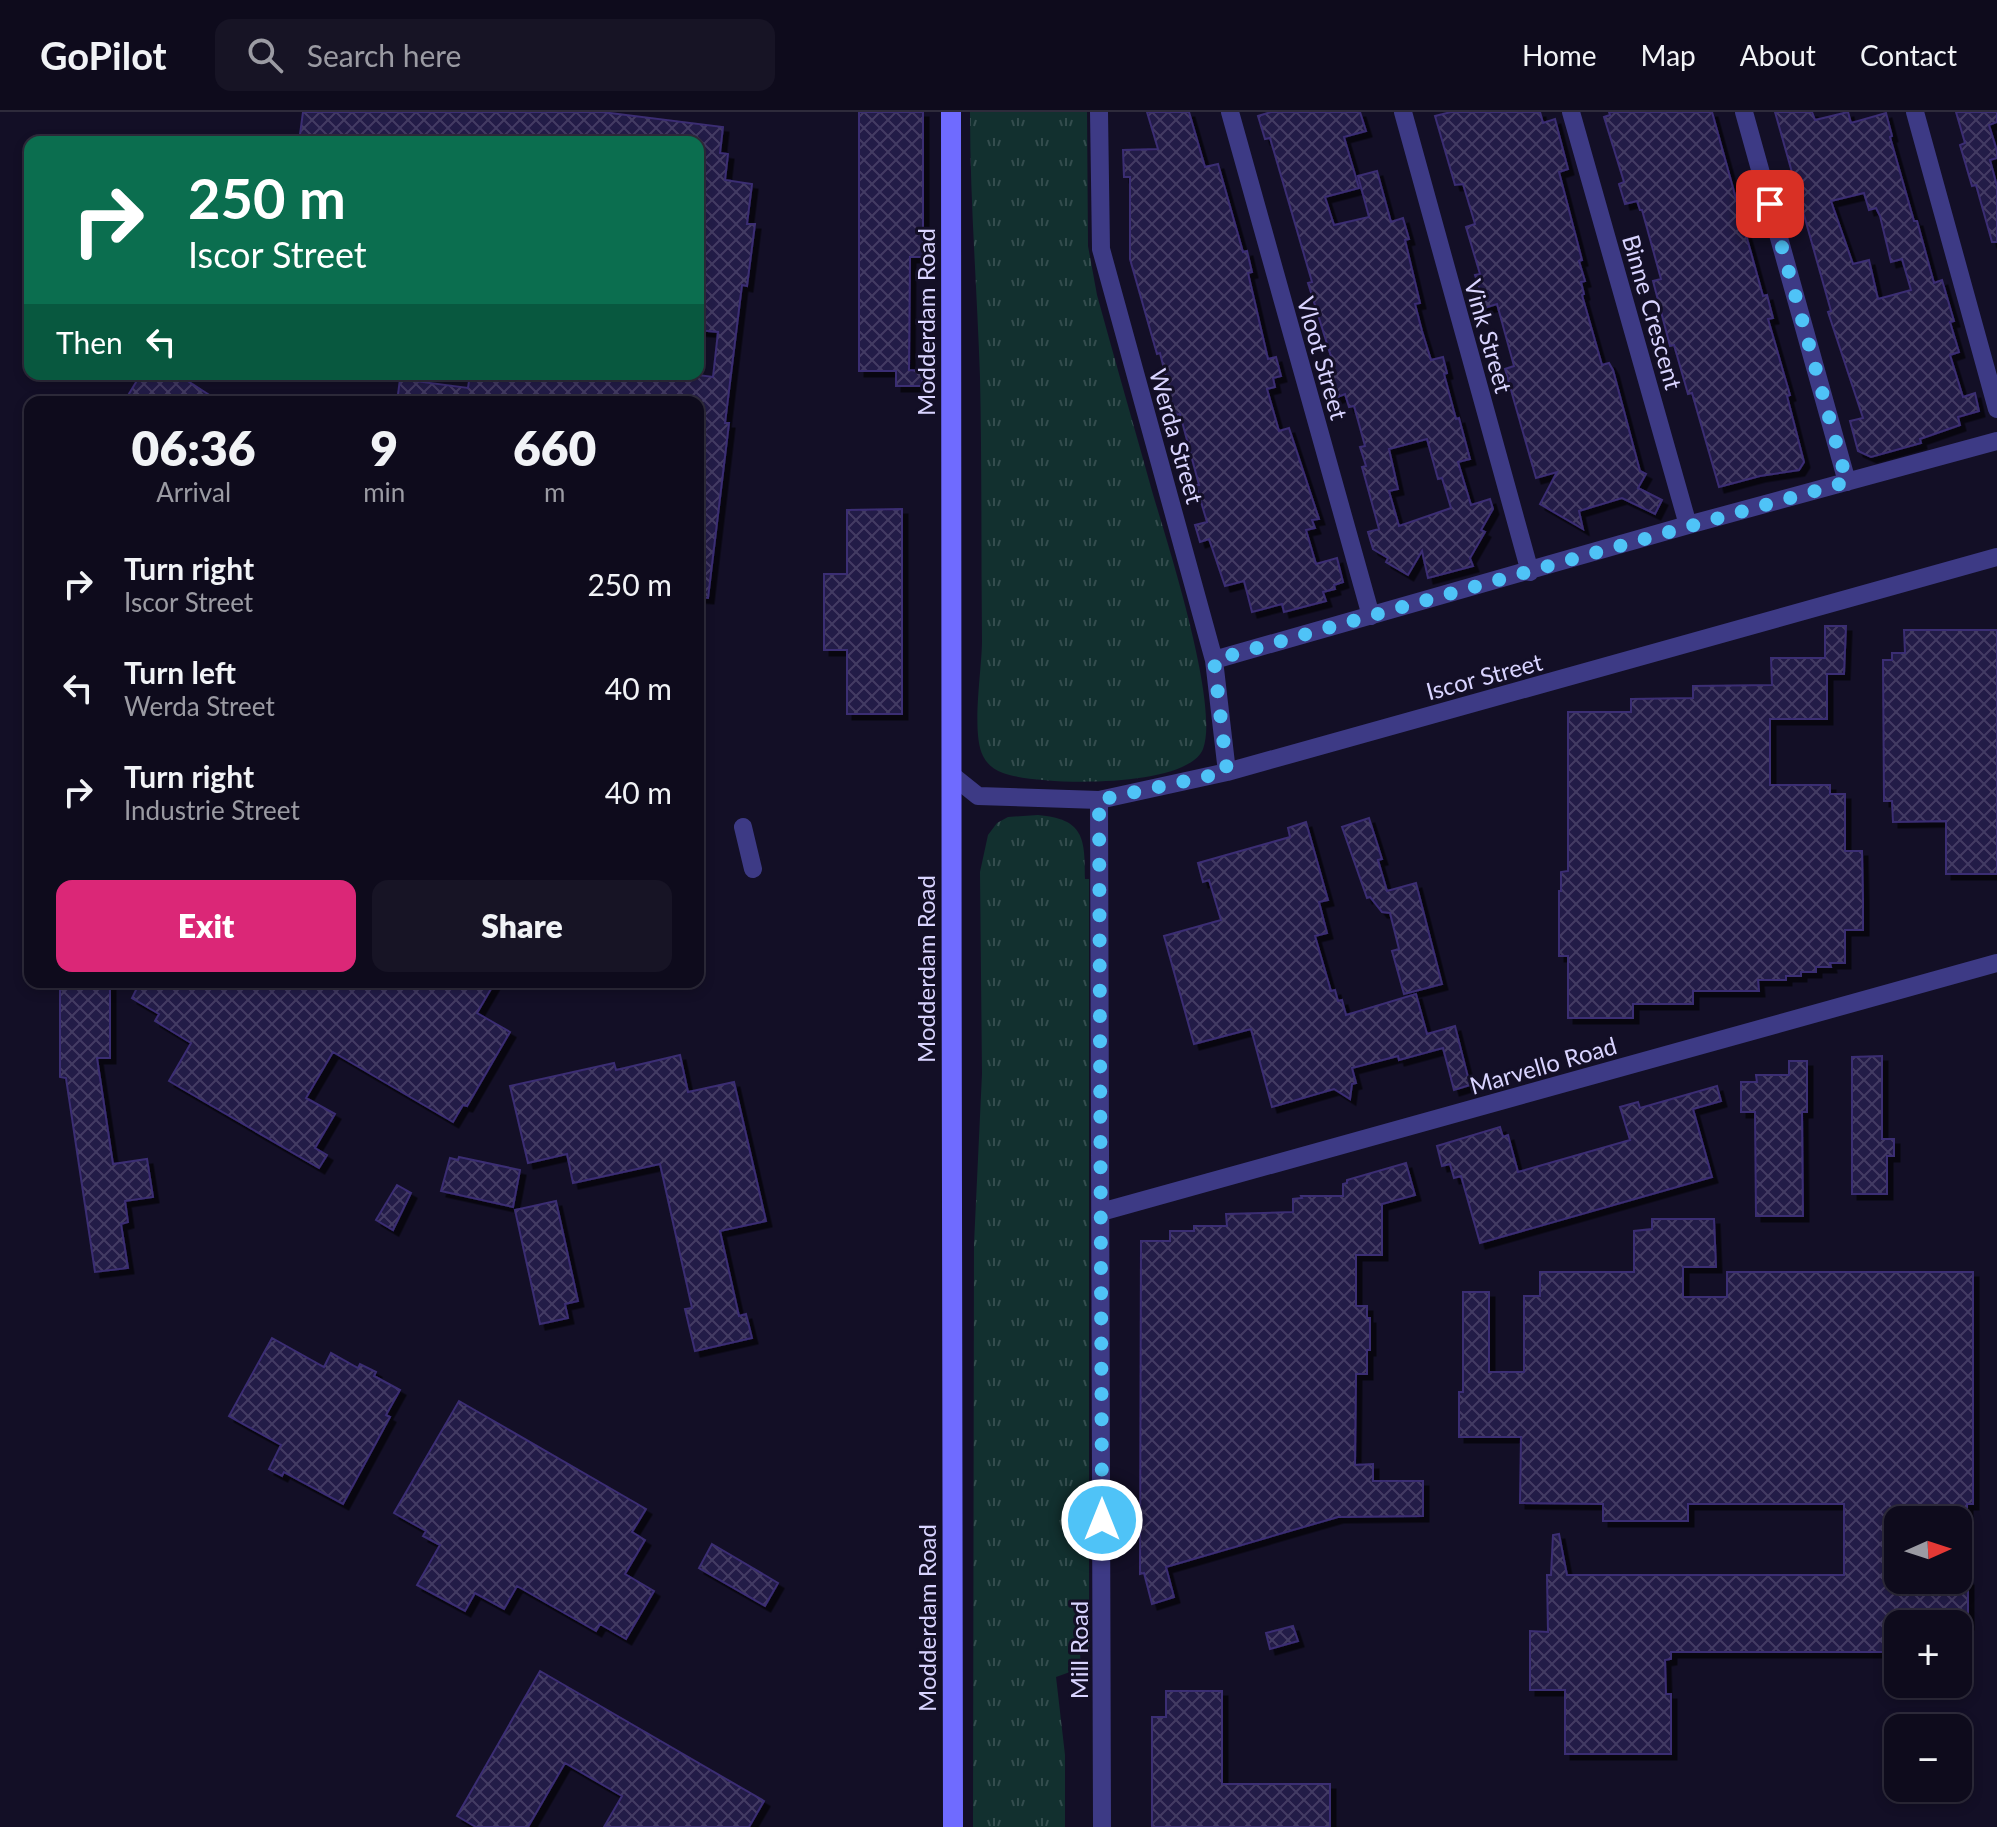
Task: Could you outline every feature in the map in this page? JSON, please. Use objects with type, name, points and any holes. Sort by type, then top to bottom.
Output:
[{"type":"street","name":"Modderdam Road","points":[[951,112],[953,1827]]},
{"type":"street","name":"Werda Street","points":[[1099,112],[1100,229],[1105,267],[1214,660],[1227,772]]},
{"type":"street","name":"Vloot Street","points":[[1230,112],[1371,616]]},
{"type":"street","name":"Vink Street","points":[[1403,112],[1530,572]]},
{"type":"street","name":"Binne Crescent","points":[[1571,112],[1688,525]]},
{"type":"street","points":[[1744,112],[1847,482]]},
{"type":"street","points":[[1915,112],[1997,409]]},
{"type":"street","points":[[1214,660],[1997,441]]},
{"type":"street","name":"Iscor Street","points":[[978,796],[1099,800],[1227,772],[1997,557]]},
{"type":"street","points":[[953,776],[978,796],[953,818]]},
{"type":"street","name":"Mill Road","points":[[1099,800],[1102,1827]]},
{"type":"street","points":[[743,827],[753,869]]},
{"type":"street","name":"Marvello Road","points":[[1101,1212],[1997,963]]},
{"type":"green space","points":[[970,112],[1087,112],[1088,246],[1097,295],[1190,623],[1204,697],[1206,727],[1203,749],[1191,762],[1170,771],[1110,781],[1047,780],[1003,773],[991,766],[983,756],[977,717],[982,641],[981,410]]},
{"type":"green space","points":[[1038,815],[1065,821],[1079,833],[1084,852],[1085,879],[1089,879],[1089,1653],[1080,1653],[1081,1668],[1056,1677],[1065,1755],[1065,1827],[973,1827],[974,1244],[982,1074],[980,872],[988,835],[997,823],[1008,817]]},
{"type":"building","points":[[303,112],[602,112],[723,127],[720,153],[728,154],[725,180],[752,184],[747,224],[755,224],[747,286],[742,285],[708,598],[704,598],[704,396],[398,396],[400,380],[468,388],[469,380],[704,380],[704,376],[713,377],[718,332],[704,331],[704,136],[300,136]]},
{"type":"building","points":[[859,112],[923,112],[923,257],[910,257],[909,370],[923,371],[922,386],[896,386],[896,371],[859,371]]},
{"type":"building","points":[[1147,112],[1189,112],[1205,167],[1218,164],[1243,252],[1247,251],[1252,272],[1248,273],[1268,359],[1276,357],[1281,376],[1273,378],[1275,387],[1267,389],[1279,431],[1289,428],[1319,519],[1312,520],[1315,528],[1306,530],[1316,564],[1337,558],[1343,582],[1334,585],[1335,589],[1323,592],[1326,601],[1284,612],[1282,604],[1252,612],[1244,581],[1225,586],[1209,539],[1200,542],[1195,525],[1207,522],[1196,485],[1199,485],[1180,414],[1175,415],[1173,407],[1170,408],[1160,353],[1157,354],[1130,259],[1130,177],[1124,177],[1123,150],[1158,149]]},
{"type":"building","points":[[1271,112],[1360,112],[1366,131],[1344,137],[1359,188],[1325,197],[1334,225],[1369,217],[1358,176],[1377,171],[1391,222],[1403,218],[1420,303],[1415,304],[1422,331],[1431,360],[1443,357],[1447,373],[1444,374],[1470,459],[1458,462],[1471,505],[1490,499],[1493,509],[1481,530],[1485,532],[1470,558],[1473,566],[1428,578],[1422,551],[1408,575],[1386,562],[1388,558],[1373,549],[1368,532],[1379,529],[1362,467],[1366,466],[1360,447],[1365,446],[1354,406],[1349,407],[1345,394],[1333,399],[1323,365],[1333,363],[1308,283],[1312,282],[1270,138],[1265,139],[1258,116]],"holes":[[[1427,439],[1438,479],[1442,478],[1451,508],[1399,526],[1389,491],[1398,489],[1389,449]]]},
{"type":"building","points":[[1451,112],[1540,112],[1543,123],[1555,119],[1568,169],[1559,172],[1582,260],[1579,261],[1585,281],[1581,282],[1582,295],[1602,365],[1609,363],[1613,370],[1640,471],[1646,474],[1638,488],[1662,500],[1655,514],[1622,498],[1579,511],[1583,529],[1540,504],[1557,472],[1536,478],[1505,369],[1514,366],[1497,304],[1478,310],[1473,293],[1480,291],[1475,275],[1480,274],[1466,227],[1475,224],[1463,184],[1455,185],[1435,116]]},
{"type":"building","points":[[1609,112],[1712,112],[1763,296],[1767,295],[1773,318],[1768,319],[1790,395],[1787,396],[1804,462],[1799,470],[1719,487],[1692,393],[1688,394],[1674,345],[1670,346],[1653,281],[1661,279],[1642,210],[1637,201],[1625,204],[1619,184],[1624,182],[1604,117],[1610,115]]},
{"type":"building","points":[[1775,112],[1812,112],[1815,120],[1848,112],[1851,123],[1886,113],[1890,137],[1934,283],[1942,280],[1954,321],[1950,322],[1959,352],[1950,355],[1963,397],[1975,393],[1979,411],[1958,417],[1960,425],[1920,439],[1921,443],[1871,457],[1858,451],[1850,421],[1863,418],[1828,312],[1831,311]],"holes":[[[1864,193],[1869,210],[1876,208],[1891,262],[1902,259],[1911,290],[1878,299],[1869,260],[1853,264],[1831,201]]]},
{"type":"building","points":[[1956,112],[1997,112],[1997,122],[1989,125],[1997,151],[1997,158],[1990,160],[1997,186],[1997,242],[1992,242],[1976,185],[1972,186],[1960,145],[1965,143]]},
{"type":"building","points":[[137,380],[186,380],[211,396],[128,396]]},
{"type":"building","points":[[902,509],[902,714],[847,714],[847,650],[824,650],[824,574],[847,574],[847,510]]},
{"type":"building","points":[[1825,626],[1846,626],[1844,674],[1827,674],[1827,719],[1770,719],[1770,785],[1830,785],[1830,794],[1845,794],[1845,851],[1862,851],[1863,930],[1845,930],[1845,963],[1816,967],[1816,972],[1786,976],[1786,980],[1758,980],[1759,991],[1693,991],[1693,1004],[1633,1004],[1633,1018],[1568,1018],[1568,956],[1559,956],[1559,891],[1561,872],[1568,871],[1568,712],[1631,712],[1631,699],[1693,698],[1693,686],[1772,685],[1771,658],[1825,658]]},
{"type":"building","points":[[1904,630],[1997,630],[1997,874],[1946,874],[1946,821],[1893,822],[1892,801],[1884,801],[1883,660],[1892,660],[1892,653],[1905,653]]},
{"type":"building","points":[[1369,818],[1382,859],[1378,860],[1387,891],[1416,883],[1442,984],[1404,994],[1392,951],[1399,949],[1390,913],[1382,912],[1370,897],[1367,898],[1342,827]]},
{"type":"building","points":[[1306,822],[1328,900],[1319,902],[1327,933],[1315,936],[1331,991],[1335,990],[1338,1001],[1342,1000],[1346,1015],[1416,994],[1427,1034],[1455,1026],[1470,1085],[1454,1090],[1443,1048],[1352,1068],[1356,1083],[1352,1084],[1350,1099],[1334,1089],[1272,1107],[1251,1029],[1194,1044],[1164,936],[1221,920],[1209,880],[1203,882],[1198,863],[1290,837],[1288,828]]},
{"type":"building","points":[[60,988],[110,988],[110,1058],[97,1058],[113,1164],[147,1159],[153,1197],[125,1201],[128,1222],[121,1224],[128,1268],[95,1272],[66,1078],[60,1077]]},
{"type":"building","points":[[137,988],[492,988],[477,1013],[510,1032],[467,1106],[463,1105],[453,1122],[333,1052],[306,1098],[335,1114],[315,1148],[327,1155],[319,1168],[169,1081],[191,1043],[155,1021],[159,1014],[132,998]]},
{"type":"building","points":[[680,1055],[688,1092],[734,1082],[766,1221],[720,1231],[739,1316],[746,1314],[752,1338],[695,1351],[685,1309],[692,1308],[660,1164],[573,1183],[567,1154],[528,1163],[510,1086],[614,1063],[616,1070]]},
{"type":"building","points":[[1882,1056],[1882,1139],[1894,1139],[1894,1156],[1887,1156],[1887,1194],[1852,1194],[1852,1057]]},
{"type":"building","points":[[1789,1061],[1807,1061],[1807,1112],[1802,1112],[1803,1216],[1756,1216],[1755,1112],[1741,1112],[1741,1082],[1757,1082],[1756,1075],[1789,1075]]},
{"type":"building","points":[[1717,1086],[1721,1101],[1693,1109],[1712,1177],[1480,1243],[1461,1176],[1454,1178],[1450,1164],[1442,1166],[1437,1146],[1500,1127],[1503,1137],[1508,1135],[1518,1172],[1630,1140],[1620,1107],[1638,1102],[1640,1108]]},
{"type":"building","points":[[459,1157],[520,1170],[513,1207],[441,1191],[450,1158],[458,1160]]},
{"type":"building","points":[[1406,1163],[1415,1195],[1382,1204],[1382,1255],[1356,1255],[1356,1306],[1367,1306],[1370,1350],[1367,1350],[1367,1374],[1356,1374],[1355,1465],[1373,1464],[1373,1481],[1423,1481],[1423,1516],[1338,1517],[1166,1567],[1174,1597],[1152,1604],[1144,1573],[1140,1574],[1141,1241],[1170,1241],[1170,1231],[1194,1231],[1194,1226],[1227,1226],[1226,1214],[1293,1212],[1293,1199],[1301,1196],[1343,1196],[1343,1184],[1347,1180]]},
{"type":"building","points":[[397,1185],[411,1193],[393,1230],[376,1220]]},
{"type":"building","points":[[556,1201],[578,1301],[565,1304],[568,1318],[540,1324],[515,1210]]},
{"type":"building","points":[[1652,1219],[1714,1219],[1716,1267],[1683,1267],[1683,1297],[1727,1297],[1727,1272],[1973,1272],[1973,1504],[1884,1506],[1884,1594],[1968,1594],[1968,1610],[1884,1610],[1884,1652],[1671,1652],[1671,1659],[1665,1660],[1666,1694],[1671,1694],[1671,1754],[1565,1754],[1565,1690],[1530,1690],[1530,1631],[1548,1632],[1547,1575],[1551,1575],[1553,1535],[1559,1534],[1567,1575],[1844,1575],[1844,1504],[1688,1504],[1688,1521],[1603,1521],[1603,1504],[1520,1503],[1521,1437],[1459,1437],[1459,1392],[1463,1392],[1463,1292],[1489,1292],[1489,1372],[1524,1372],[1524,1296],[1540,1296],[1540,1272],[1634,1272],[1634,1231],[1652,1229]]},
{"type":"building","points":[[272,1338],[324,1367],[331,1353],[358,1368],[360,1364],[376,1372],[374,1376],[400,1390],[386,1415],[390,1417],[343,1504],[284,1472],[282,1476],[269,1469],[281,1445],[229,1416]]},
{"type":"building","points":[[459,1401],[646,1509],[632,1532],[645,1540],[625,1574],[654,1591],[626,1639],[600,1624],[596,1631],[517,1586],[504,1609],[475,1593],[465,1611],[417,1585],[440,1545],[423,1536],[426,1531],[394,1513]]},
{"type":"building","points":[[712,1544],[778,1583],[765,1606],[699,1568]]},
{"type":"building","points":[[1293,1626],[1298,1641],[1270,1649],[1266,1633]]},
{"type":"building","points":[[540,1671],[764,1801],[749,1827],[604,1827],[622,1796],[565,1763],[528,1827],[476,1827],[457,1816]]},
{"type":"building","points":[[1166,1691],[1222,1691],[1222,1784],[1330,1784],[1330,1827],[1152,1827],[1152,1717],[1166,1717]]},
{"type":"route","points":[[1102,1520],[1099,800],[1227,772],[1214,660],[1847,482],[1770,204]]}]
